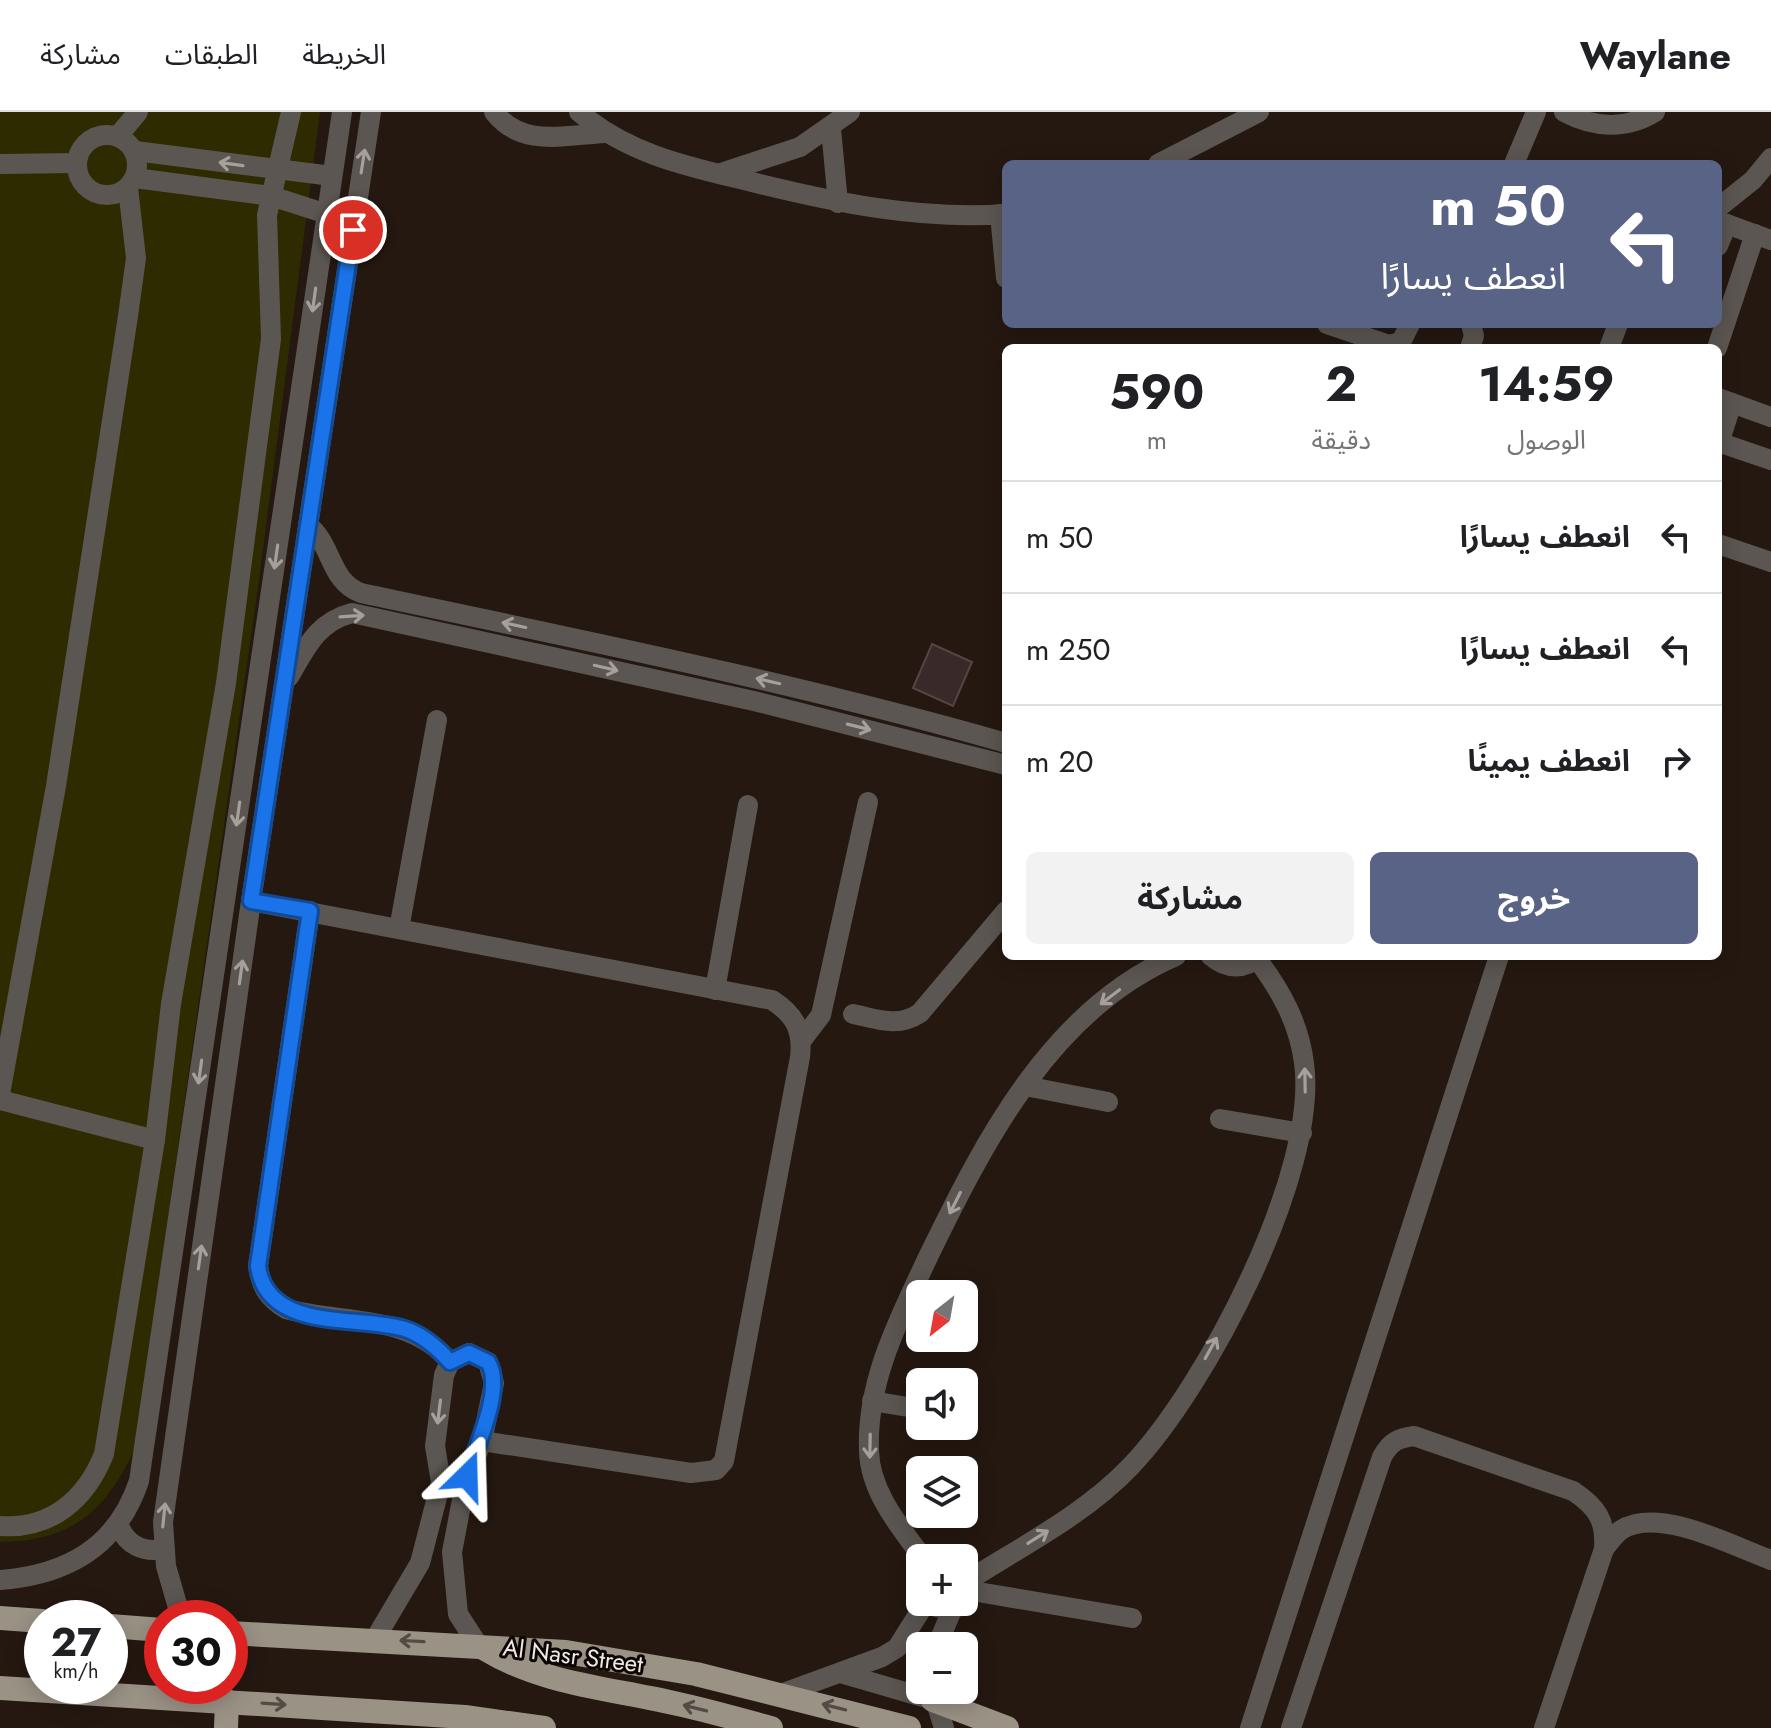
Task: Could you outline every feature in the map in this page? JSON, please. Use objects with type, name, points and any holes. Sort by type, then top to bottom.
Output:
[{"type":"main road","points":[[0,1618],[24,1620]]},
{"type":"main road","name":"Al Nasr Street","points":[[248,1634],[478,1645],[609,1658],[781,1694],[909,1728]]},
{"type":"main road","points":[[478,1645],[518,1666],[561,1681],[671,1702],[771,1728]]},
{"type":"main road","points":[[0,1688],[144,1696]]},
{"type":"main road","points":[[248,1702],[465,1717],[544,1728]]},
{"type":"main road","points":[[226,1728],[227,1704]]},
{"type":"main road","points":[[952,1704],[1007,1728]]},
{"type":"street","points":[[118,136],[138,112]]},
{"type":"street","points":[[0,1526],[16,1527],[40,1522],[62,1511],[88,1486],[104,1454],[155,1140],[171,1004],[226,683],[271,339],[267,234],[271,196],[291,112]]},
{"type":"street","points":[[0,1580],[24,1578],[63,1566],[99,1545],[119,1526],[139,1481],[342,112]]},
{"type":"street","points":[[175,1600],[169,1583],[163,1522],[251,901],[371,112]]},
{"type":"street","points":[[494,112],[506,127],[523,136],[605,133]]},
{"type":"street","points":[[579,112],[605,133],[664,160],[838,203],[961,217],[1002,214]]},
{"type":"street","points":[[719,174],[786,153],[831,129],[850,112]]},
{"type":"street","points":[[1166,160],[1259,112]]},
{"type":"street","points":[[1516,160],[1536,112]]},
{"type":"street","points":[[1564,112],[1587,122],[1616,125],[1635,122],[1655,112]]},
{"type":"street","points":[[831,129],[838,203]]},
{"type":"street","points":[[155,1140],[0,1097],[56,786],[136,258],[132,183],[138,160],[135,151],[118,136],[99,135],[84,146],[77,163],[81,180],[92,192],[109,196],[132,183],[271,196],[327,214]]},
{"type":"street","points":[[135,151],[332,176]]},
{"type":"street","points":[[786,153],[786,190]]},
{"type":"street","points":[[1722,217],[1771,158]]},
{"type":"street","points":[[0,164],[77,163]]},
{"type":"street","points":[[1722,218],[1763,237],[1726,292],[1722,317]]},
{"type":"street","points":[[1339,328],[1386,344]]},
{"type":"street","points":[[1393,344],[1401,342],[1408,328]]},
{"type":"street","points":[[1722,422],[1725,401],[1771,417]]},
{"type":"street","points":[[1722,444],[1771,460]]},
{"type":"street","points":[[308,525],[326,544],[342,582],[361,593],[638,650],[905,714],[1002,742]]},
{"type":"street","points":[[1722,545],[1771,562]]},
{"type":"street","points":[[283,687],[314,634],[329,621],[352,613],[754,701],[1002,764]]},
{"type":"street","points":[[399,929],[437,720]]},
{"type":"street","points":[[482,1441],[691,1473],[716,1470],[724,1461],[802,1040],[821,1015],[868,802]]},
{"type":"street","points":[[715,990],[748,805]]},
{"type":"street","points":[[251,901],[772,1000],[787,1010],[797,1023],[802,1040]]},
{"type":"street","points":[[310,911],[258,1266],[260,1279],[274,1302],[286,1309],[404,1329],[427,1339],[450,1362]]},
{"type":"street","points":[[853,1014],[899,1023],[910,1020],[1002,916]]},
{"type":"street","points":[[913,1544],[898,1524],[871,1473],[869,1451],[872,1401],[881,1367],[908,1300],[987,1142],[1025,1086],[1069,1033],[1098,1005],[1164,960]]},
{"type":"street","points":[[1220,960],[1235,967],[1254,960]]},
{"type":"street","points":[[978,1572],[1100,1495],[1156,1437],[1237,1299],[1286,1190],[1302,1133],[1305,1065],[1299,1036],[1290,1008],[1260,960]]},
{"type":"street","points":[[1250,1728],[1498,960]]},
{"type":"street","points":[[1025,1086],[1108,1102]]},
{"type":"street","points":[[1220,1119],[1302,1133]]},
{"type":"street","points":[[375,1639],[413,1578],[422,1555],[441,1471],[435,1446],[444,1375],[450,1362],[469,1353],[483,1357],[492,1368],[494,1383],[482,1441],[467,1476],[452,1543],[458,1614],[478,1645]]},
{"type":"street","points":[[872,1401],[906,1407]]},
{"type":"street","points":[[1291,1728],[1382,1457],[1389,1445],[1401,1437],[1414,1436],[1573,1491],[1593,1505],[1605,1526],[1604,1549],[1544,1728]]},
{"type":"street","points":[[441,1471],[467,1476]]},
{"type":"street","points":[[1604,1549],[1620,1531],[1642,1522],[1668,1523],[1771,1560]]},
{"type":"street","points":[[119,1526],[126,1538],[137,1547],[164,1549]]},
{"type":"street","points":[[422,1555],[452,1561]]},
{"type":"street","points":[[978,1580],[1132,1618]]},
{"type":"street","points":[[781,1694],[897,1648],[917,1616]]},
{"type":"street","points":[[840,1673],[906,1689]]},
{"type":"street","points":[[935,1704],[944,1728]]},
{"type":"shaded area","points":[[0,112],[320,112],[259,580],[135,1448],[112,1490],[83,1519],[47,1536],[0,1542]]},
{"type":"building","points":[[932,644],[972,662],[953,706],[913,688]]},
{"type":"route","points":[[353,230],[251,901],[310,911],[258,1266],[265,1292],[286,1309],[404,1329],[427,1339],[450,1362],[469,1353],[488,1362],[494,1383],[482,1441],[467,1476]]}]
